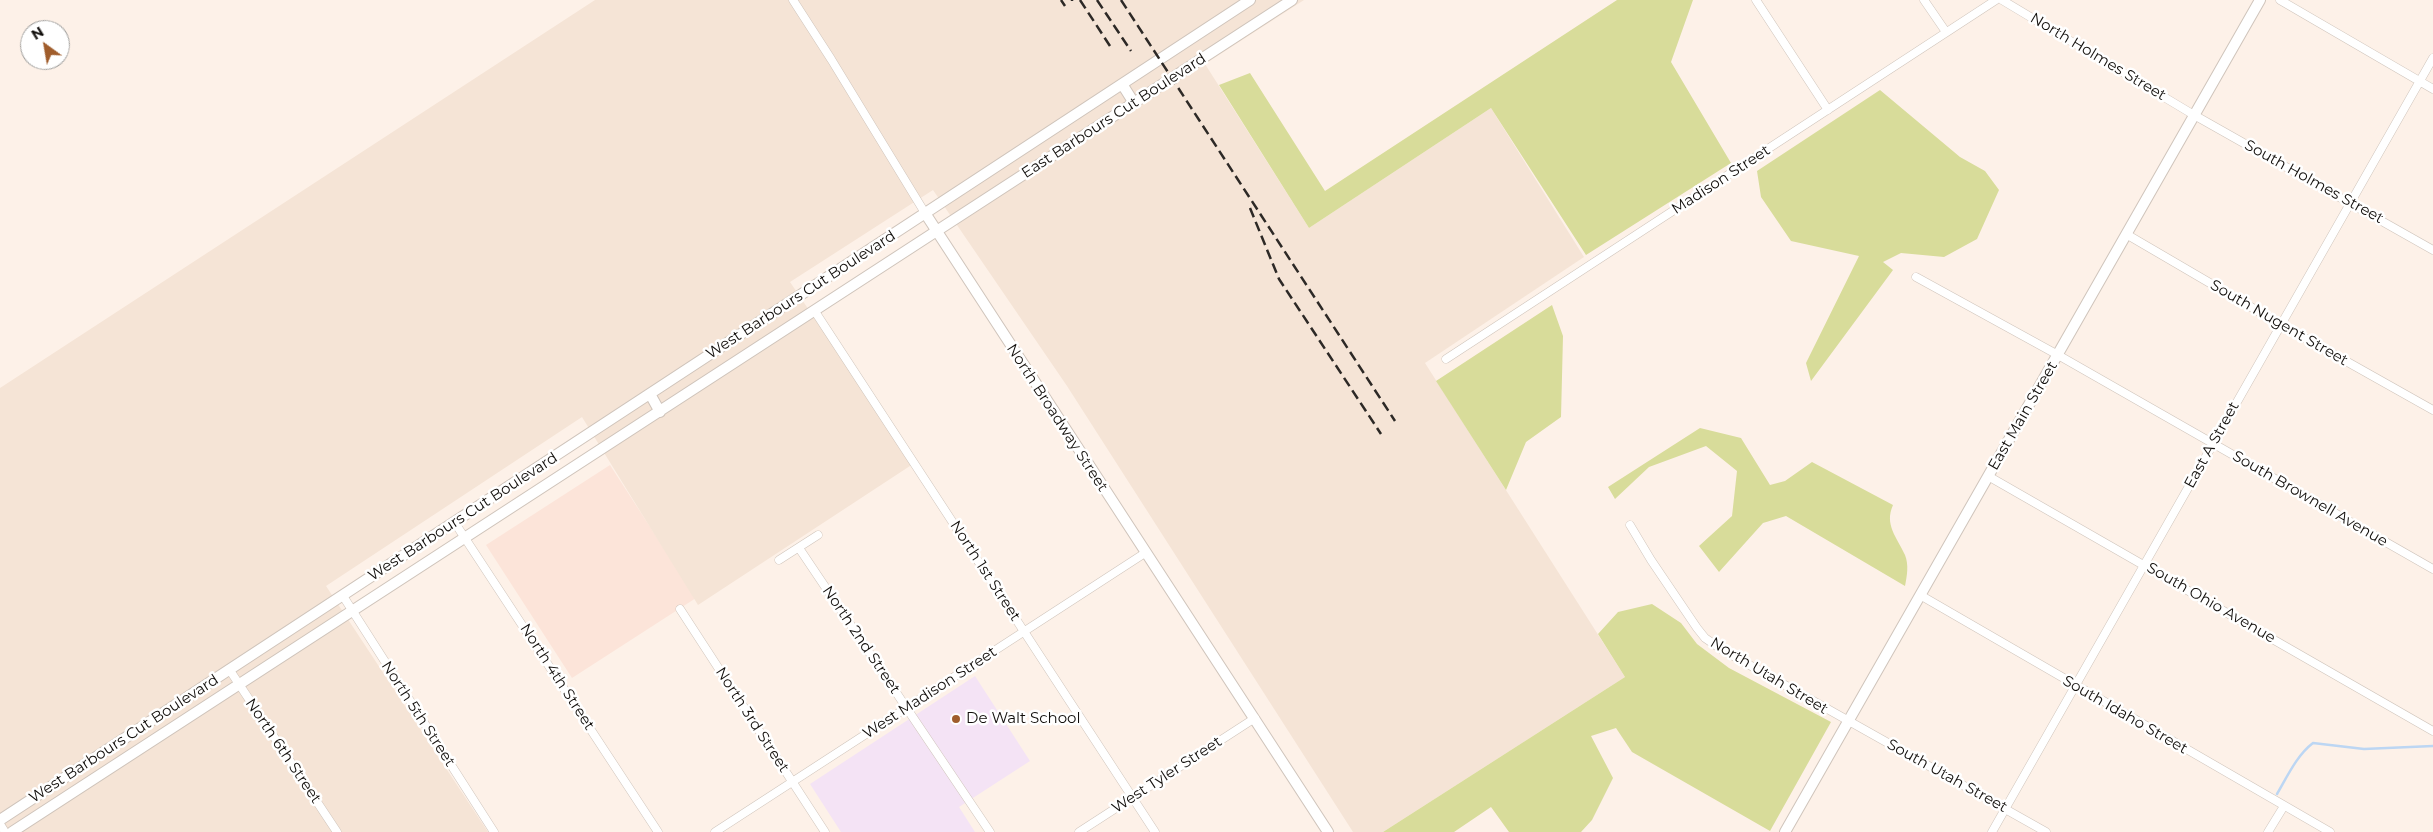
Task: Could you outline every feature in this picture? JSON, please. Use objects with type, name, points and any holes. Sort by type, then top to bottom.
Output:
[{"type":"street","name":"North Broadway Street","points":[[793,0],[832,59],[936,231],[1328,832]]},
{"type":"street","name":"East Barbours Cut Boulevard","points":[[925,213],[1250,0]]},
{"type":"street","name":"East Barbours Cut Boulevard","points":[[936,231],[1292,0]]},
{"type":"street","points":[[1756,0],[1828,110]]},
{"type":"street","points":[[1924,0],[1946,32]]},
{"type":"street","name":"Madison Street","points":[[1446,359],[1996,0]]},
{"type":"street","name":"North Holmes Street","points":[[2002,0],[2194,115]]},
{"type":"street","name":"East Main Street","points":[[1785,832],[2260,0]]},
{"type":"street","points":[[2280,0],[2433,89]]},
{"type":"street","name":"East A Street","points":[[1992,832],[2433,58]]},
{"type":"street","points":[[1122,84],[1134,103]]},
{"type":"street","name":"South Holmes Street","points":[[2194,115],[2433,250]]},
{"type":"street","name":"West Barbours Cut Boulevard","points":[[0,820],[576,444],[925,213]]},
{"type":"street","name":"West Barbours Cut Boulevard","points":[[12,832],[936,231]]},
{"type":"street","name":"South Nugent Street","points":[[2126,234],[2433,410]]},
{"type":"street","name":"South Brownell Avenue","points":[[1916,277],[2058,354],[2433,569]]},
{"type":"street","name":"North 1st Street","points":[[814,310],[1155,832]]},
{"type":"street","points":[[650,394],[660,412]]},
{"type":"street","points":[[576,444],[586,460]]},
{"type":"street","name":"South Ohio Avenue","points":[[1988,476],[2433,731]]},
{"type":"street","name":"North 4th Street","points":[[455,523],[658,832]]},
{"type":"street","name":"North Utah Street","points":[[1630,525],[1650,560],[1705,638],[1847,722]]},
{"type":"street","points":[[779,560],[818,535]]},
{"type":"street","name":"North 2nd Street","points":[[798,548],[990,832]]},
{"type":"street","name":"West Madison Street","points":[[715,832],[1145,553]]},
{"type":"street","name":"South Idaho Street","points":[[1920,595],[2076,687],[2330,832]]},
{"type":"street","name":"North 5th Street","points":[[342,596],[494,832]]},
{"type":"street","name":"North 3rd Street","points":[[680,609],[825,832]]},
{"type":"street","name":"North 6th Street","points":[[229,669],[337,832]]},
{"type":"street","name":"West Tyler Street","points":[[1079,832],[1255,718]]},
{"type":"street","name":"South Utah Street","points":[[1847,722],[2046,832]]},
{"type":"street","points":[[2268,832],[2284,806]]},
{"type":"street","points":[[0,824],[5,832]]},
{"type":"shaded area","points":[[595,0],[1304,0],[1205,64],[1309,228],[1491,108],[1584,257],[1425,363],[1625,677],[1383,832],[1353,832],[1067,386],[933,190],[790,282],[913,464],[698,605],[582,417],[326,586],[488,832],[0,832],[0,388]]},
{"type":"shaded area","points":[[610,465],[696,598],[572,678],[486,545]]},
{"type":"shaded area","name":"De Walt School","points":[[975,676],[1030,761],[959,807],[975,832],[841,832],[810,784]]},
{"type":"green space","points":[[1617,0],[1693,0],[1671,62],[1731,163],[1586,255],[1491,108],[1309,228],[1219,85],[1250,73],[1325,191]]},
{"type":"green space","points":[[1880,90],[1960,157],[1985,171],[1999,190],[1977,239],[1944,257],[1901,253],[1883,262],[1893,270],[1811,381],[1806,363],[1859,256],[1791,241],[1761,197],[1757,171]]},
{"type":"green space","points":[[1552,305],[1563,336],[1561,417],[1526,442],[1506,490],[1436,381]]},
{"type":"green space","points":[[1700,428],[1741,438],[1770,485],[1785,481],[1812,462],[1893,505],[1890,519],[1891,525],[1907,563],[1905,586],[1786,516],[1763,523],[1719,572],[1699,546],[1732,516],[1737,471],[1706,446],[1649,467],[1615,499],[1608,487]]},
{"type":"green space","points":[[1652,604],[1681,623],[1697,644],[1729,668],[1831,722],[1770,831],[1632,752],[1616,728],[1591,736],[1613,778],[1592,820],[1581,832],[1509,832],[1491,807],[1454,832],[1383,832],[1625,677],[1598,634],[1618,612]]},
{"type":"waterway","points":[[2277,794],[2297,760],[2313,743],[2364,749],[2433,746]]},
{"type":"railway","points":[[1061,0],[1065,6]]},
{"type":"railway","points":[[1080,0],[1110,46]]},
{"type":"railway","points":[[1097,0],[1131,51]]},
{"type":"railway","points":[[1121,0],[1395,421]]},
{"type":"railway","points":[[1250,208],[1279,279],[1381,434]]},
{"type":"place","name":"De Walt School","points":[[956,719]]}]
